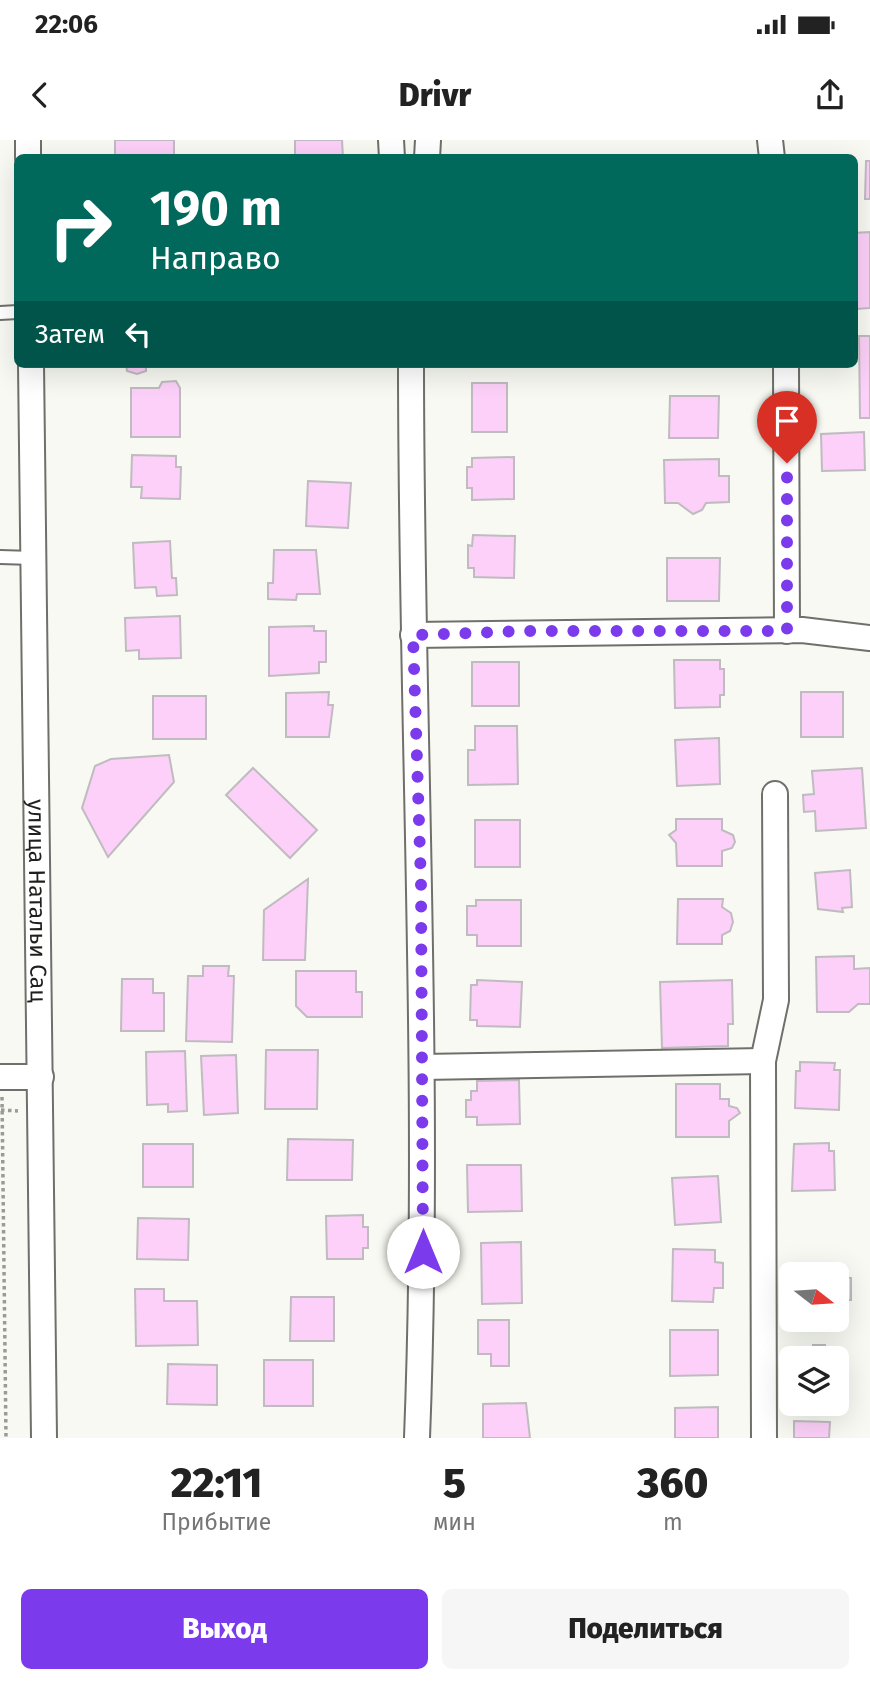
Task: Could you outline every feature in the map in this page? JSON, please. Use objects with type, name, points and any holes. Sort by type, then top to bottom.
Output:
[{"type":"street","name":"улица Натальи Сац","points":[[31,368],[44,1438]]},
{"type":"street","points":[[411,368],[413,635],[420,832],[422,1067],[423,1278],[417,1438]]},
{"type":"street","points":[[786,368],[787,631]]},
{"type":"street","points":[[413,635],[526,631],[787,631],[870,638]]},
{"type":"street","points":[[764,1438],[763,1061],[776,1000],[775,794]]},
{"type":"street","points":[[422,1067],[763,1061]]},
{"type":"street","points":[[1,1077],[41,1077]]},
{"type":"lane","points":[[0,557],[33,558]]},
{"type":"path","points":[[1,1077],[6,1438]]},
{"type":"path","points":[[1,1110],[24,1111]]},
{"type":"building","points":[[115,140],[174,140],[174,154],[115,154]]},
{"type":"building","points":[[295,140],[342,140],[343,154],[295,154]]},
{"type":"building","points":[[866,161],[870,161],[870,199],[865,199]]},
{"type":"building","points":[[870,232],[870,308],[858,309],[858,233]]},
{"type":"building","points":[[859,336],[870,336],[870,418],[860,418]]},
{"type":"building","points":[[127,368],[146,368],[146,371],[137,374],[127,371]]},
{"type":"building","points":[[176,381],[180,388],[180,437],[131,437],[131,388],[159,388],[162,382]]},
{"type":"building","points":[[472,383],[507,383],[507,432],[472,432]]},
{"type":"building","points":[[670,396],[719,396],[718,438],[669,438]]},
{"type":"building","points":[[864,432],[865,470],[822,471],[821,434]]},
{"type":"building","points":[[132,455],[176,456],[176,467],[181,467],[180,499],[141,498],[142,487],[131,487]]},
{"type":"building","points":[[514,457],[514,499],[472,500],[472,488],[467,488],[467,467],[472,467],[472,458]]},
{"type":"building","points":[[719,459],[719,476],[729,476],[729,502],[706,503],[702,510],[693,514],[678,503],[665,503],[664,460]]},
{"type":"building","points":[[308,481],[351,483],[348,528],[306,526]]},
{"type":"building","points":[[473,535],[515,536],[514,578],[474,577],[474,568],[468,568],[468,545],[472,546]]},
{"type":"building","points":[[170,541],[172,578],[176,578],[177,595],[157,596],[156,587],[135,588],[133,543]]},
{"type":"building","points":[[274,550],[316,550],[320,594],[297,594],[296,600],[268,599],[268,583],[273,583]]},
{"type":"building","points":[[667,558],[720,558],[719,601],[667,601]]},
{"type":"building","points":[[180,616],[181,658],[139,659],[139,650],[126,651],[125,618]]},
{"type":"building","points":[[314,626],[314,631],[326,631],[326,662],[319,662],[319,673],[269,676],[269,627]]},
{"type":"building","points":[[674,660],[720,660],[720,669],[724,669],[724,695],[720,695],[720,707],[675,708]]},
{"type":"building","points":[[472,662],[519,662],[519,706],[472,706]]},
{"type":"building","points":[[329,692],[328,705],[333,705],[329,737],[286,737],[286,693]]},
{"type":"building","points":[[801,692],[843,692],[843,737],[801,737]]},
{"type":"building","points":[[153,696],[206,696],[206,739],[153,739]]},
{"type":"building","points":[[475,726],[517,726],[518,784],[468,785],[468,750],[475,750]]},
{"type":"building","points":[[719,738],[720,784],[677,786],[675,740]]},
{"type":"building","points":[[169,755],[174,782],[108,857],[82,808],[95,766],[111,759]]},
{"type":"building","points":[[253,768],[317,830],[290,858],[226,795]]},
{"type":"building","points":[[862,768],[866,828],[816,831],[815,811],[804,812],[803,795],[814,794],[812,771]]},
{"type":"building","points":[[676,819],[722,819],[722,830],[733,835],[735,842],[732,848],[722,851],[722,866],[677,866],[676,843],[669,835],[676,830]]},
{"type":"building","points":[[475,820],[520,820],[520,867],[475,867]]},
{"type":"building","points":[[850,870],[852,907],[842,908],[843,912],[818,909],[815,873]]},
{"type":"building","points":[[308,879],[305,960],[263,960],[264,910]]},
{"type":"building","points":[[678,899],[723,899],[722,907],[731,913],[733,922],[730,931],[722,935],[722,944],[677,944]]},
{"type":"building","points":[[476,900],[521,900],[521,946],[477,946],[477,935],[467,935],[467,906],[476,906]]},
{"type":"building","points":[[854,956],[854,969],[870,968],[870,1004],[858,1004],[849,1012],[817,1012],[816,957]]},
{"type":"building","points":[[203,966],[229,966],[228,976],[234,976],[232,1042],[186,1041],[188,976],[203,976]]},
{"type":"building","points":[[296,971],[356,971],[356,992],[362,992],[362,1017],[307,1017],[296,1006]]},
{"type":"building","points":[[122,979],[153,979],[153,993],[164,993],[164,1031],[121,1031]]},
{"type":"building","points":[[477,980],[522,982],[520,1027],[477,1026],[477,1020],[470,1020],[471,985],[477,985]]},
{"type":"building","points":[[732,980],[733,1024],[728,1024],[728,1046],[662,1048],[660,982]]},
{"type":"building","points":[[266,1050],[318,1050],[317,1109],[265,1109]]},
{"type":"building","points":[[185,1051],[187,1111],[168,1112],[168,1104],[147,1105],[146,1052]]},
{"type":"building","points":[[236,1055],[238,1113],[204,1115],[201,1056]]},
{"type":"building","points":[[800,1062],[835,1063],[834,1070],[840,1070],[839,1110],[795,1108],[796,1071],[800,1071]]},
{"type":"building","points":[[519,1080],[520,1124],[477,1125],[477,1117],[466,1117],[466,1100],[471,1100],[471,1091],[477,1091],[477,1081]]},
{"type":"building","points":[[676,1084],[720,1084],[720,1099],[729,1099],[729,1106],[737,1108],[740,1113],[729,1121],[729,1137],[676,1137]]},
{"type":"building","points":[[288,1139],[353,1140],[352,1180],[287,1180]]},
{"type":"building","points":[[829,1143],[829,1151],[834,1151],[835,1190],[792,1191],[794,1144]]},
{"type":"building","points":[[143,1144],[193,1144],[193,1187],[143,1187]]},
{"type":"building","points":[[467,1165],[521,1165],[522,1211],[468,1212]]},
{"type":"building","points":[[718,1176],[721,1222],[675,1225],[672,1178]]},
{"type":"building","points":[[363,1215],[363,1227],[368,1227],[368,1248],[363,1248],[363,1259],[327,1259],[326,1216]]},
{"type":"building","points":[[138,1218],[189,1219],[188,1260],[137,1259]]},
{"type":"building","points":[[521,1242],[522,1303],[482,1304],[481,1243]]},
{"type":"building","points":[[673,1249],[715,1250],[715,1262],[723,1263],[723,1288],[714,1288],[713,1302],[672,1301]]},
{"type":"building","points":[[849,1278],[851,1278],[849,1300]]},
{"type":"building","points":[[135,1289],[164,1289],[164,1301],[197,1301],[198,1345],[136,1346]]},
{"type":"building","points":[[291,1297],[334,1297],[334,1341],[290,1341]]},
{"type":"building","points":[[478,1320],[509,1320],[509,1366],[491,1366],[491,1354],[478,1354]]},
{"type":"building","points":[[670,1330],[718,1330],[718,1375],[670,1376]]},
{"type":"building","points":[[264,1360],[313,1360],[313,1406],[264,1406]]},
{"type":"building","points":[[168,1364],[217,1365],[217,1405],[167,1404]]},
{"type":"building","points":[[526,1403],[530,1438],[483,1438],[483,1404]]},
{"type":"building","points":[[718,1407],[718,1438],[675,1438],[675,1408]]},
{"type":"building","points":[[794,1421],[830,1422],[829,1438],[794,1438]]},
{"type":"route","points":[[423,1252],[421,884],[413,635],[526,631],[787,631],[787,463]]}]
